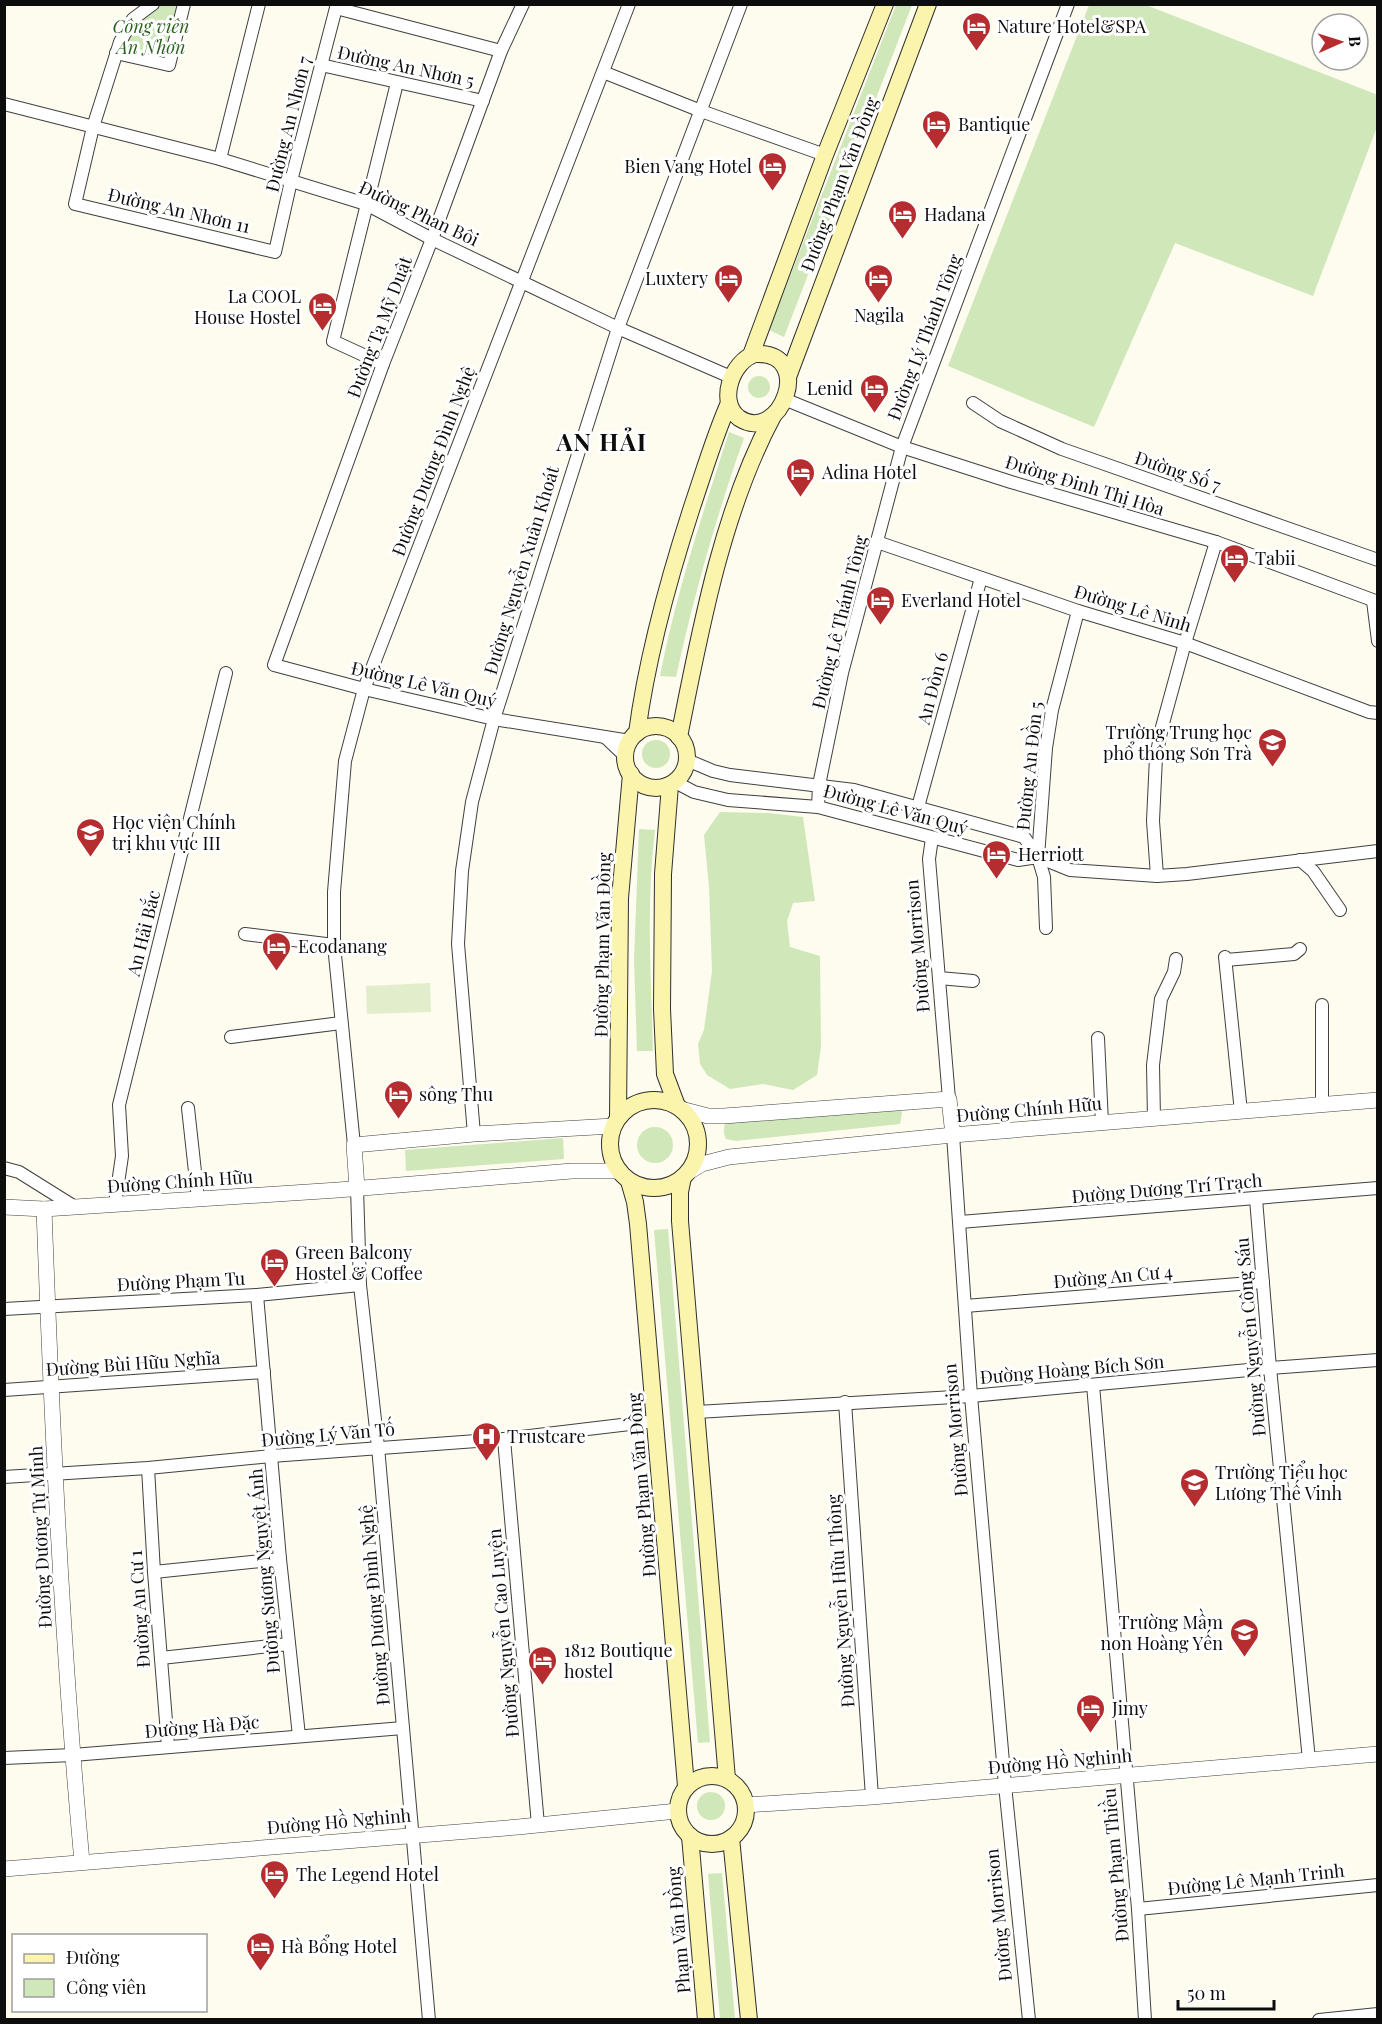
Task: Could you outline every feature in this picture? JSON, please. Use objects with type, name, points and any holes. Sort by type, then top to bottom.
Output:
[{"type":"main road","name":"Đường Phạm Văn Đồng","points":[[751,355],[825,155],[885,4]]},
{"type":"main road","name":"Đường Phạm Văn Đồng","points":[[788,377],[928,4]]},
{"type":"main road","points":[[634,737],[651,727],[659,726],[673,731],[684,744],[687,760],[681,776],[672,783],[656,788],[648,787],[631,774],[626,758],[634,737],[662,607],[712,445],[729,404],[729,389],[733,378],[740,364],[751,355],[773,356],[780,361],[788,377],[784,399],[757,446],[723,549],[711,591],[679,736]]},
{"type":"main road","points":[[729,404],[733,412],[748,422],[766,421],[773,416]]},
{"type":"main road","name":"Đường Phạm Văn Đồng","points":[[616,1122],[620,898],[631,774]]},
{"type":"main road","points":[[672,783],[662,885],[662,1008],[665,1074],[679,1108]]},
{"type":"main road","points":[[645,1101],[667,1102],[679,1108],[689,1117],[695,1128],[698,1140],[694,1163],[685,1175],[673,1184],[651,1188],[639,1186],[624,1176],[613,1161],[610,1138],[616,1122],[635,1104],[645,1101]]},
{"type":"main road","points":[[685,1175],[680,1192],[680,1221],[727,1779]]},
{"type":"main road","name":"Đường Phạm Văn Đồng","points":[[624,1176],[635,1202],[638,1224],[686,1786]]},
{"type":"main road","points":[[719,1776],[727,1779],[736,1785],[742,1794],[746,1805],[745,1817],[740,1829],[732,1838],[715,1844],[706,1844],[690,1836],[679,1820],[677,1811],[680,1798],[686,1786],[701,1777],[719,1776]]},
{"type":"main road","name":"Phạm Văn Đồng","points":[[690,1836],[706,2019]]},
{"type":"main road","points":[[732,1838],[749,2019]]},
{"type":"street","points":[[93,127],[120,42],[133,19],[153,4]]},
{"type":"street","points":[[116,52],[169,65],[184,4]]},
{"type":"street","points":[[220,159],[259,4]]},
{"type":"street","name":"Đường Dương Đình Nghệ","points":[[354,1145],[334,945],[334,881],[345,761],[364,689],[629,4]]},
{"type":"street","name":"Đường Nguyễn Xuân Khoát","points":[[474,1134],[458,944],[462,871],[472,802],[494,719],[618,328],[741,4]]},
{"type":"street","name":"Đường Lý Thánh Tông","points":[[902,447],[1068,4]]},
{"type":"street","points":[[337,6],[501,51]]},
{"type":"street","name":"Đường An Nhơn 7","points":[[275,252],[291,181],[337,6]]},
{"type":"street","name":"Đường Tạ Mỹ Duật","points":[[274,665],[383,364],[519,6]]},
{"type":"street","name":"Đường An Nhơn 5","points":[[321,65],[483,101]]},
{"type":"street","points":[[603,72],[701,111],[825,155]]},
{"type":"street","points":[[383,364],[333,341],[397,83]]},
{"type":"street","name":"Đường Phan Bôi","points":[[4,104],[220,159],[366,204],[432,239],[618,328],[733,378]]},
{"type":"street","name":"Đường An Nhơn 11","points":[[93,127],[75,204],[275,252]]},
{"type":"street","name":"Đường Đinh Thị Hòa","points":[[784,399],[902,447],[1011,482],[1216,542],[1375,602]]},
{"type":"street","name":"Đường Số 7","points":[[973,403],[1000,421],[1062,449],[1377,560]]},
{"type":"street","name":"Đường Lê Thánh Tông","points":[[818,807],[819,785],[842,673],[902,447]]},
{"type":"street","name":"Đường Lê Ninh","points":[[877,542],[1078,611],[1185,643],[1370,712],[1377,712]]},
{"type":"street","points":[[1156,876],[1153,821],[1156,757],[1185,643],[1216,542]]},
{"type":"street","name":"An Đồn 6","points":[[918,807],[981,578]]},
{"type":"street","points":[[1375,602],[1377,641]]},
{"type":"street","name":"Đường An Đồn 5","points":[[1046,928],[1044,877],[1038,857],[1046,748],[1052,710],[1078,611]]},
{"type":"street","name":"Đường Lê Văn Quý","points":[[274,665],[364,689],[494,719],[604,736],[634,737]]},
{"type":"street","name":"An Hải Bắc","points":[[115,1204],[122,1156],[119,1105],[226,673]]},
{"type":"street","points":[[604,736],[626,758]]},
{"type":"street","name":"Đường Lê Văn Quý","points":[[687,760],[713,771],[730,775],[854,790],[918,807],[1024,837],[1038,857]]},
{"type":"street","name":"Đường Lê Văn Quý","points":[[672,783],[694,792],[728,800],[818,807],[1018,860],[1038,857],[1070,870],[1156,876],[1377,851]]},
{"type":"street","name":"Đường Morrison","points":[[932,838],[928,859],[960,1222],[971,1396],[1005,1785],[1029,2019]]},
{"type":"street","points":[[1300,860],[1313,871],[1340,909]]},
{"type":"street","points":[[245,934],[334,945]]},
{"type":"street","points":[[1240,1112],[1225,959],[1294,954],[1300,949]]},
{"type":"street","points":[[1154,1119],[1153,1065],[1161,999],[1174,972],[1176,959]]},
{"type":"street","points":[[939,978],[973,981]]},
{"type":"street","points":[[1322,1005],[1322,1105]]},
{"type":"street","points":[[231,1037],[341,1023]]},
{"type":"street","points":[[1098,1038],[1102,1123]]},
{"type":"street","name":"Đường Chính Hữu","points":[[679,1108],[708,1116],[723,1116],[949,1099]]},
{"type":"street","name":"Đường Chính Hữu","points":[[685,1175],[702,1164],[729,1157],[953,1135],[1377,1100]]},
{"type":"street","points":[[188,1108],[198,1199]]},
{"type":"street","points":[[357,1188],[354,1145],[616,1122]]},
{"type":"street","points":[[4,1168],[19,1172],[75,1207]]},
{"type":"street","name":"Đường Chính Hữu","points":[[4,1207],[44,1209],[572,1171],[624,1176]]},
{"type":"street","name":"Đường Dương Đình Nghệ","points":[[357,1188],[360,1285],[378,1447],[429,2019]]},
{"type":"street","name":"Đường Dương Trí Trạch","points":[[960,1222],[1377,1188]]},
{"type":"street","name":"Đường Nguyễn Công Sáu","points":[[1256,1199],[1270,1368],[1309,1760]]},
{"type":"street","name":"Đường Dương Tự Minh","points":[[44,1209],[54,1474],[82,1862]]},
{"type":"street","name":"Đường An Cư 4","points":[[965,1306],[1263,1282]]},
{"type":"street","name":"Đường Phạm Tu","points":[[4,1308],[257,1295],[360,1285]]},
{"type":"street","name":"Đường Sương Nguyệt Ánh","points":[[257,1295],[280,1559],[299,1736]]},
{"type":"street","name":"Đường Hoàng Bích Sơn","points":[[697,1412],[971,1396],[1377,1360]]},
{"type":"street","name":"Đường Bùi Hữu Nghĩa","points":[[4,1390],[264,1372]]},
{"type":"street","name":"Đường Phạm Thiều","points":[[1093,1385],[1145,2019]]},
{"type":"street","name":"Đường Nguyễn Hữu Thông","points":[[845,1402],[872,1797]]},
{"type":"street","name":"Đường Lý Văn Tố","points":[[4,1477],[148,1468],[378,1447],[504,1439],[655,1421]]},
{"type":"street","name":"Đường Nguyễn Cao Luyện","points":[[504,1439],[538,1825]]},
{"type":"street","name":"Đường An Cư 1","points":[[148,1468],[168,1746]]},
{"type":"street","points":[[154,1572],[280,1559]]},
{"type":"street","points":[[161,1658],[289,1644]]},
{"type":"street","name":"Đường Hà Đặc","points":[[4,1758],[73,1755],[403,1728]]},
{"type":"street","name":"Đường Hồ Nghinh","points":[[746,1805],[872,1797],[1377,1754]]},
{"type":"street","name":"Đường Hồ Nghinh","points":[[4,1869],[538,1825],[677,1811]]},
{"type":"street","name":"Đường Lê Mạnh Trinh","points":[[1137,1909],[1377,1885]]},
{"type":"street","points":[[1319,2019],[1377,2014]]},
{"type":"green space","name":"Công viên An Nhơn","points":[[158,5],[181,5],[166,62],[119,51],[137,19]]},
{"type":"green space","points":[[896,5],[912,5],[784,337],[769,330]]},
{"type":"green space","points":[[1089,5],[1146,5],[1310,69],[1310,72],[1319,72],[1378,95],[1377,127],[1313,296],[1175,243],[1094,427],[948,366]]},
{"type":"green space","points":[[759,376],[767,379],[770,387],[767,395],[759,398],[751,395],[748,387],[751,379]]},
{"type":"green space","points":[[729,432],[744,438],[706,556],[676,677],[660,676],[682,584]]},
{"type":"green space","points":[[656,740],[666,744],[670,754],[666,764],[656,768],[646,764],[642,754],[646,744]]},
{"type":"green space","points":[[720,812],[768,813],[803,817],[815,901],[793,903],[787,921],[790,947],[820,956],[821,1047],[817,1075],[793,1090],[763,1084],[730,1089],[707,1075],[700,1064],[698,1044],[704,1030],[712,971],[709,887],[704,835]]},
{"type":"green space","points":[[639,829],[655,830],[650,913],[653,1051],[637,1051],[634,960]]},
{"type":"green space","points":[[430,983],[431,1012],[367,1014],[366,986]]},
{"type":"green space","points":[[898,1106],[902,1113],[900,1124],[736,1141],[726,1139],[724,1132],[727,1120]]},
{"type":"green space","points":[[655,1127],[668,1132],[673,1145],[668,1158],[655,1163],[642,1158],[637,1145],[642,1132]]},
{"type":"green space","points":[[563,1138],[564,1159],[406,1171],[405,1150]]},
{"type":"green space","points":[[668,1229],[710,1742],[698,1743],[654,1230]]},
{"type":"green space","points":[[711,1792],[721,1796],[725,1806],[721,1816],[711,1820],[701,1816],[697,1806],[701,1796]]},
{"type":"green space","points":[[722,1873],[735,2019],[720,2019],[708,1874]]},
{"type":"place","name":"Nature Hotel&SPA","points":[[976,52]]},
{"type":"place","name":"Bantique","points":[[937,150]]},
{"type":"place","name":"Bien Vang Hotel","points":[[773,192]]},
{"type":"place","name":"Hadana","points":[[903,240]]},
{"type":"place","name":"Luxtery","points":[[729,304]]},
{"type":"place","name":"Nagila","points":[[879,304]]},
{"type":"place","name":"La COOL House Hostel","points":[[322,332]]},
{"type":"place","name":"Lenid","points":[[874,414]]},
{"type":"place","name":"Adina Hotel","points":[[801,498]]},
{"type":"place","name":"Tabii","points":[[1234,584]]},
{"type":"place","name":"Everland Hotel","points":[[880,626]]},
{"type":"place","name":"Trường Trung học phổ thông Sơn Trà","points":[[1273,768]]},
{"type":"place","name":"Học viện Chính trị khu vực III","points":[[91,858]]},
{"type":"place","name":"Herriott","points":[[997,880]]},
{"type":"place","name":"Ecodanang","points":[[277,972]]},
{"type":"place","name":"sông Thu","points":[[398,1120]]},
{"type":"place","name":"Green Balcony Hostel & Coffee","points":[[274,1288]]},
{"type":"place","name":"Trustcare","points":[[486,1462]]},
{"type":"place","name":"Trường Tiểu học Lương Thế Vinh","points":[[1194,1508]]},
{"type":"place","name":"Trường Mầm non Hoàng Yến","points":[[1244,1658]]},
{"type":"place","name":"1812 Boutique hostel","points":[[543,1686]]},
{"type":"place","name":"Jimy","points":[[1091,1734]]},
{"type":"place","name":"The Legend Hotel","points":[[275,1900]]},
{"type":"place","name":"Hà Bổng Hotel","points":[[260,1972]]},
{"type":"district","name":"AN HẢI","points":[[602,441]]}]
